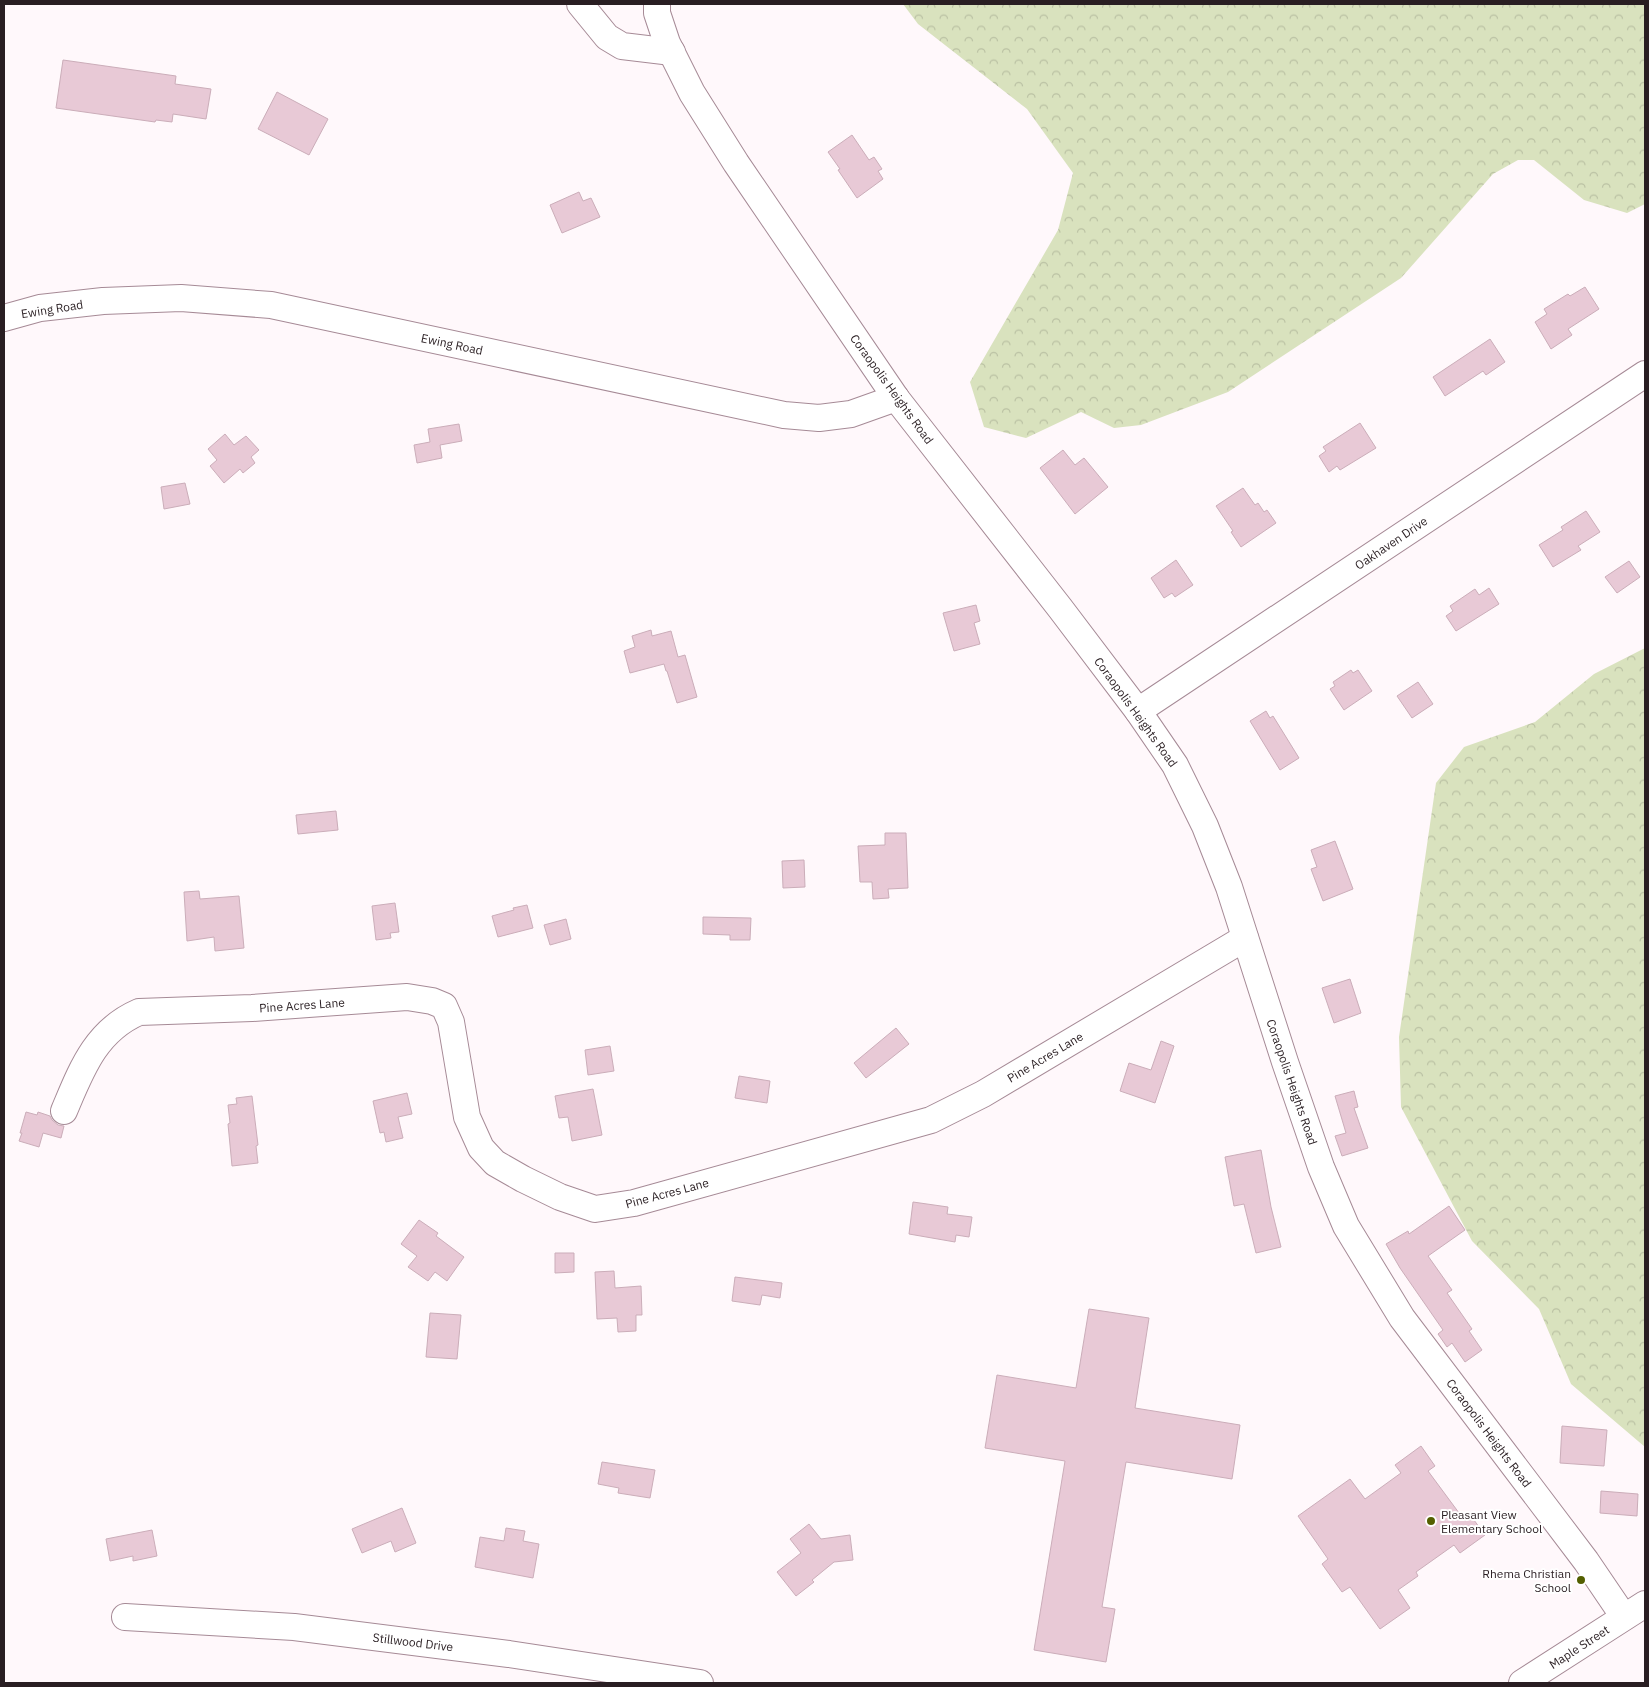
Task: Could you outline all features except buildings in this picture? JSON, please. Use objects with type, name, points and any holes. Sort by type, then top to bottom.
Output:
[{"type":"street","points":[[580,4],[607,38],[622,46],[672,52]]},
{"type":"street","name":"Coraopolis Heights Road","points":[[657,4],[656,13],[692,93],[736,163],[896,398],[1060,608],[1175,765],[1205,826],[1229,887],[1321,1167],[1346,1226],[1402,1318],[1586,1561],[1635,1610]]},
{"type":"street","name":"Ewing Road","points":[[4,318],[40,308],[103,301],[181,298],[271,305],[784,416],[819,418],[850,414],[896,398]]},
{"type":"street","name":"Oakhaven Drive","points":[[1138,712],[1645,374]]},
{"type":"street","name":"Pine Acres Lane","points":[[64,1111],[85,1062],[107,1033],[127,1017],[139,1012],[252,1008],[407,997],[432,1001],[444,1006],[451,1022],[467,1117],[481,1148],[495,1162],[522,1179],[560,1197],[595,1209],[634,1204],[931,1120],[983,1094],[1245,938]]},
{"type":"street","name":"Maple Street","points":[[1531,1681],[1635,1610]]},
{"type":"street","name":"Stillwood Drive","points":[[125,1617],[294,1627],[509,1654],[700,1683]]},
{"type":"green space","points":[[903,4],[1645,4],[1645,204],[1627,213],[1584,200],[1534,160],[1518,160],[1493,174],[1401,278],[1228,392],[1141,425],[1114,428],[1081,412],[1026,438],[984,427],[970,382],[1058,230],[1073,173],[1027,109],[918,24]]},
{"type":"green space","points":[[1645,648],[1645,1447],[1571,1384],[1539,1309],[1472,1241],[1401,1107],[1399,1037],[1436,783],[1464,747],[1535,722],[1594,674]]},
{"type":"place","name":"Pleasant View Elementary School","points":[[1431,1521]]},
{"type":"place","name":"Rhema Christian School","points":[[1581,1580]]}]
